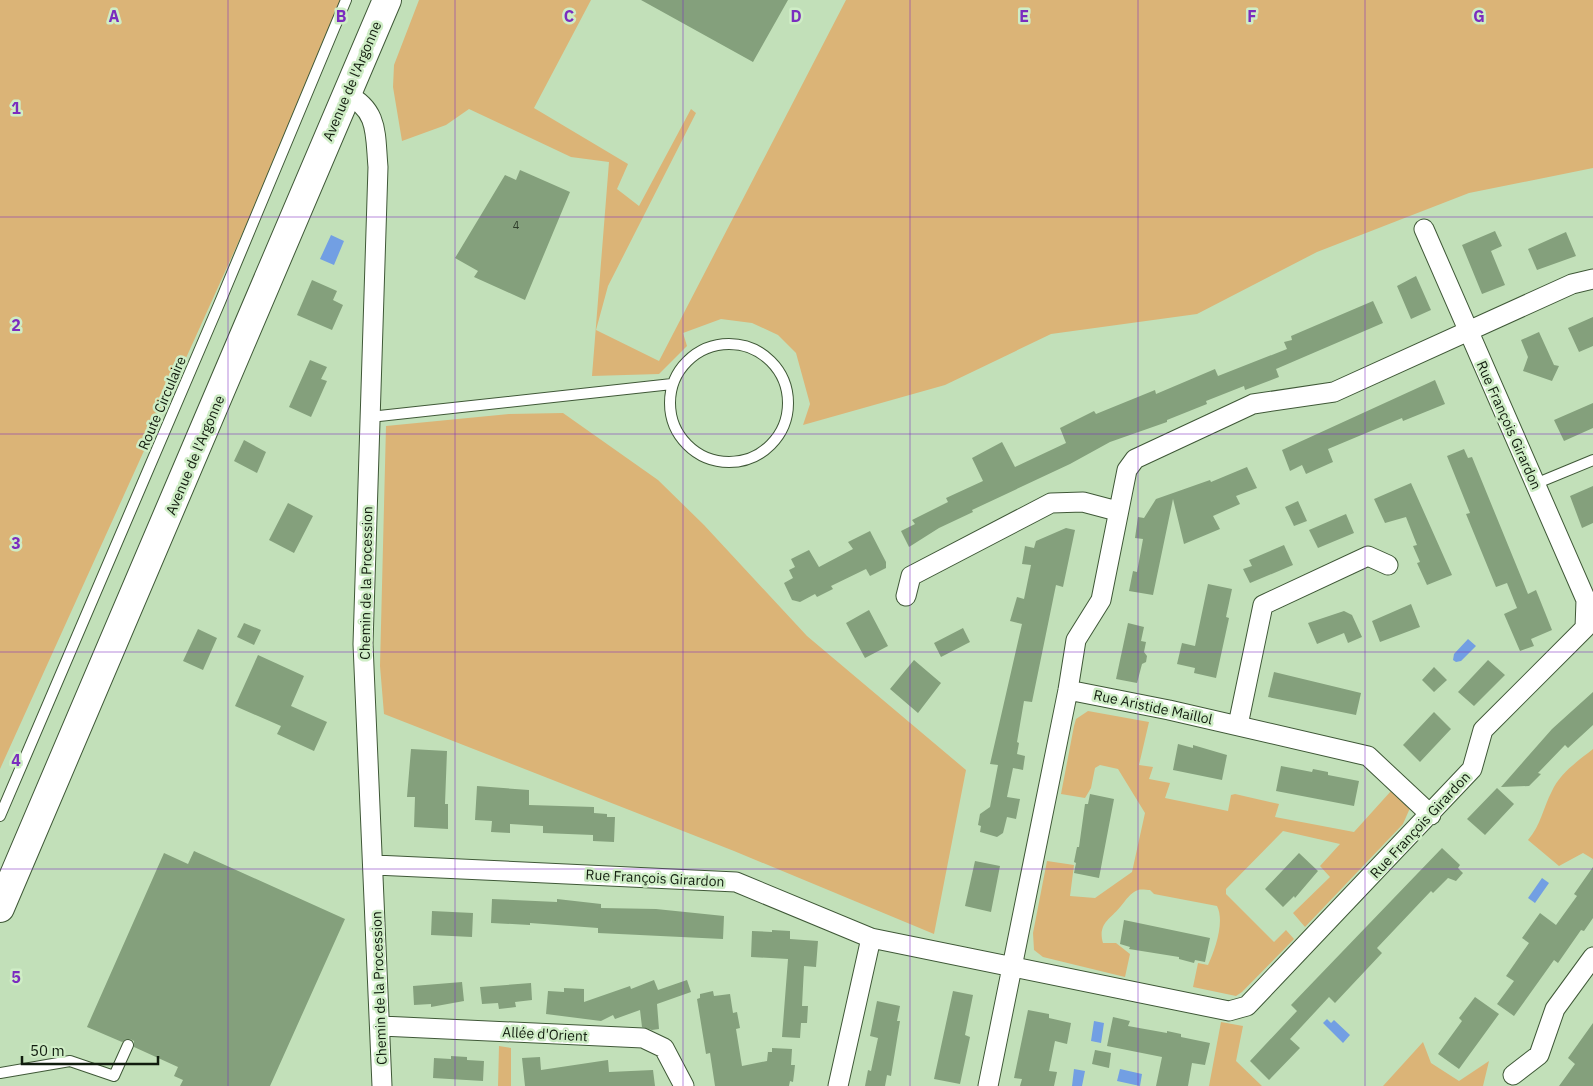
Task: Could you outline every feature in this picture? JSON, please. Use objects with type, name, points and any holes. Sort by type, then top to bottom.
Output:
[{"type":"main road","name":"Avenue de l'Argonne","points":[[0,908],[7,879],[252,321],[387,0]]},
{"type":"street","name":"Chemin de la Procession","points":[[346,94],[359,100],[368,110],[372,122],[378,167],[363,644],[382,1026],[382,1086]]},
{"type":"street","name":"Rue François Girardon","points":[[375,865],[736,882],[871,938],[1229,1011],[1247,1006],[1472,769],[1483,730],[1585,628],[1586,600],[1424,229]]},
{"type":"street","points":[[988,1086],[1068,690],[1076,640],[1101,600],[1117,511],[1127,470],[1135,459],[1253,404],[1334,392],[1468,333],[1572,284],[1593,279]]},
{"type":"street","points":[[906,596],[911,576],[1051,503],[1083,502],[1117,511]]},
{"type":"street","points":[[1238,725],[1263,605],[1368,556],[1388,565]]},
{"type":"street","name":"Rue Aristide Maillol","points":[[1068,690],[1238,725],[1368,756],[1430,815]]},
{"type":"street","points":[[838,1086],[871,938]]},
{"type":"street","points":[[1513,1076],[1539,1055],[1555,1010],[1593,957]]},
{"type":"street","name":"Allée d'Orient","points":[[382,1026],[643,1038],[664,1048],[684,1086]]},
{"type":"lane","name":"Route Circulaire","points":[[0,816],[220,302],[346,0]]},
{"type":"lane","points":[[730,344],[749,347],[765,356],[778,370],[786,388],[788,406],[784,425],[773,442],[758,455],[738,462],[718,462],[705,457],[683,442],[673,424],[669,404],[672,384],[681,368],[695,354],[712,346],[730,344]]},
{"type":"lane","points":[[370,416],[672,384]]},
{"type":"lane","points":[[1535,484],[1593,460]]},
{"type":"lane","points":[[0,1074],[70,1061],[114,1076],[128,1045]]},
{"type":"shaded area","points":[[0,0],[348,0],[0,769]]},
{"type":"shaded area","points":[[419,0],[591,0],[534,108],[628,164],[617,189],[639,206],[691,109],[696,113],[608,286],[596,330],[659,361],[846,0],[1593,0],[1593,168],[1469,193],[1317,252],[1197,314],[1051,334],[945,385],[803,425],[810,404],[796,353],[778,335],[752,323],[721,319],[683,333],[687,346],[659,374],[592,376],[609,162],[571,157],[469,109],[446,125],[402,141],[393,87],[394,65]]},
{"type":"shaded area","points":[[563,413],[658,480],[704,525],[807,636],[966,770],[934,934],[734,851],[384,714],[380,666],[386,426],[509,414]]},
{"type":"shaded area","points":[[1088,711],[1149,722],[1139,765],[1153,767],[1149,779],[1170,783],[1165,798],[1228,811],[1231,795],[1235,794],[1279,804],[1275,817],[1354,832],[1391,791],[1410,808],[1403,824],[1305,927],[1293,913],[1330,877],[1320,866],[1340,844],[1283,831],[1226,889],[1226,894],[1274,942],[1286,930],[1294,939],[1236,996],[1193,987],[1198,963],[1208,965],[1216,944],[1220,928],[1217,906],[1154,894],[1150,890],[1138,890],[1130,895],[1106,921],[1102,930],[1103,943],[1116,943],[1130,954],[1125,977],[1043,957],[1034,950],[1033,933],[1047,861],[1074,865],[1070,896],[1095,898],[1132,872],[1145,813],[1118,769],[1100,765],[1095,768],[1091,788],[1085,798],[1061,794],[1076,719]]},
{"type":"shaded area","points":[[1593,749],[1593,859],[1583,853],[1559,866],[1528,840],[1542,816],[1555,785],[1570,768]]},
{"type":"shaded area","points":[[1221,1022],[1243,1026],[1236,1061],[1262,1086],[1209,1086]]},
{"type":"shaded area","points":[[1423,1042],[1431,1063],[1459,1081],[1489,1061],[1483,1086],[1383,1086]]},
{"type":"shaded area","points":[[499,1046],[511,1048],[511,1086],[498,1086]]},
{"type":"water","points":[[331,235],[344,241],[334,265],[320,259]]},
{"type":"water","points":[[1468,639],[1476,646],[1461,661],[1456,662],[1453,660],[1454,654]]},
{"type":"water","points":[[1542,878],[1549,883],[1535,903],[1528,898]]},
{"type":"water","points":[[1327,1019],[1331,1023],[1334,1020],[1350,1035],[1343,1043],[1323,1023]]},
{"type":"water","points":[[1094,1021],[1104,1023],[1101,1043],[1091,1041]]},
{"type":"water","points":[[1074,1069],[1085,1071],[1082,1086],[1072,1086]]},
{"type":"water","points":[[1120,1069],[1142,1074],[1140,1086],[1117,1081]]},
{"type":"building","points":[[641,0],[788,0],[753,62]]},
{"type":"building","points":[[520,170],[570,192],[525,300],[474,277],[478,271],[455,258],[505,175],[516,180]]},
{"type":"building","points":[[1495,231],[1502,246],[1491,251],[1505,285],[1482,294],[1462,245]]},
{"type":"building","points":[[1566,232],[1576,256],[1537,270],[1528,249]]},
{"type":"building","points":[[1416,276],[1431,310],[1411,319],[1397,286]]},
{"type":"building","points":[[312,280],[337,291],[333,300],[343,305],[332,330],[297,315]]},
{"type":"building","points":[[1373,301],[1383,323],[1276,369],[1279,377],[1245,390],[1244,386],[1206,401],[1207,404],[1167,420],[1167,422],[1110,442],[1070,464],[972,510],[973,512],[939,528],[909,547],[901,531],[915,524],[912,520],[948,502],[946,498],[983,481],[972,458],[1002,442],[1015,467],[1066,443],[1060,428],[1094,411],[1096,414],[1155,390],[1156,394],[1215,369],[1218,376],[1287,349],[1284,342],[1292,340],[1291,336]]},
{"type":"building","points":[[1593,317],[1593,346],[1579,352],[1568,328]]},
{"type":"building","points":[[1539,332],[1554,365],[1559,366],[1552,381],[1523,371],[1528,357],[1521,340]]},
{"type":"building","points":[[310,360],[327,367],[321,379],[327,381],[311,417],[289,407]]},
{"type":"building","points":[[1435,380],[1445,404],[1403,421],[1402,418],[1328,449],[1333,462],[1306,474],[1302,465],[1290,471],[1282,450]]},
{"type":"building","points":[[1593,403],[1593,428],[1564,441],[1554,420]]},
{"type":"building","points":[[244,440],[266,452],[257,473],[234,461]]},
{"type":"building","points":[[1464,449],[1468,458],[1472,457],[1528,594],[1536,590],[1552,630],[1531,639],[1534,646],[1520,651],[1504,614],[1517,608],[1507,583],[1496,587],[1466,514],[1470,513],[1447,456]]},
{"type":"building","points":[[1247,467],[1257,488],[1236,496],[1240,504],[1213,516],[1220,529],[1184,544],[1173,499],[1153,595],[1129,591],[1133,571],[1137,572],[1143,539],[1135,538],[1138,517],[1144,518],[1156,499],[1210,480],[1211,482]]},
{"type":"building","points":[[1411,483],[1452,575],[1427,585],[1417,563],[1420,562],[1413,546],[1417,545],[1406,517],[1385,523],[1374,499]]},
{"type":"building","points":[[1593,486],[1593,523],[1582,528],[1570,496]]},
{"type":"building","points":[[1298,501],[1307,521],[1294,526],[1285,507]]},
{"type":"building","points":[[288,503],[313,516],[294,553],[269,540]]},
{"type":"building","points":[[1346,514],[1354,533],[1318,548],[1309,530]]},
{"type":"building","points":[[1066,528],[1075,530],[1063,587],[1056,585],[1032,702],[1024,701],[1017,742],[1019,743],[1017,754],[1025,756],[1023,770],[1013,768],[1007,797],[1020,799],[1016,819],[1007,817],[1003,833],[997,837],[980,832],[981,826],[978,825],[980,814],[990,807],[998,765],[990,764],[1022,624],[1010,621],[1017,597],[1024,599],[1031,565],[1022,564],[1025,546],[1034,548],[1036,541]]},
{"type":"building","points":[[870,531],[886,562],[886,568],[870,576],[866,569],[831,586],[833,589],[817,597],[815,594],[800,602],[792,600],[784,583],[793,578],[789,570],[795,567],[791,559],[809,550],[819,567],[853,549],[848,542]]},
{"type":"building","points":[[1284,545],[1293,565],[1250,583],[1243,569],[1252,566],[1249,560]]},
{"type":"building","points":[[1208,584],[1232,589],[1226,617],[1229,618],[1216,678],[1194,673],[1195,668],[1177,664],[1182,643],[1195,646]]},
{"type":"building","points":[[1411,604],[1420,627],[1380,642],[1372,621]]},
{"type":"building","points":[[869,610],[888,646],[865,658],[846,623]]},
{"type":"building","points":[[1344,611],[1352,615],[1362,637],[1348,643],[1344,633],[1317,644],[1308,623]]},
{"type":"building","points":[[244,623],[261,630],[254,645],[237,637]]},
{"type":"building","points":[[1128,623],[1144,627],[1141,641],[1146,642],[1144,652],[1147,656],[1146,662],[1142,664],[1137,683],[1116,679]]},
{"type":"building","points":[[963,628],[970,642],[941,657],[934,643]]},
{"type":"building","points":[[198,629],[217,638],[203,670],[183,661]]},
{"type":"building","points":[[258,655],[304,676],[291,706],[327,722],[314,751],[277,734],[281,726],[235,706]]},
{"type":"building","points":[[914,660],[941,683],[918,713],[890,689]]},
{"type":"building","points":[[1488,660],[1505,675],[1474,706],[1458,692]]},
{"type":"building","points":[[1434,667],[1447,680],[1434,692],[1422,680]]},
{"type":"building","points":[[1274,672],[1361,693],[1356,715],[1268,697]]},
{"type":"building","points":[[1593,692],[1593,725],[1568,748],[1565,745],[1538,773],[1541,774],[1529,786],[1501,787],[1552,729]]},
{"type":"building","points":[[1434,712],[1451,729],[1420,762],[1403,745]]},
{"type":"building","points":[[1178,744],[1193,748],[1193,745],[1227,755],[1222,780],[1173,770]]},
{"type":"building","points":[[411,749],[447,751],[445,804],[448,804],[448,829],[414,827],[415,797],[407,797]]},
{"type":"building","points":[[1281,766],[1312,772],[1313,769],[1328,772],[1328,775],[1359,781],[1354,806],[1276,791]]},
{"type":"building","points":[[477,786],[529,790],[529,805],[594,807],[594,813],[615,817],[614,842],[593,841],[593,835],[543,833],[543,826],[510,824],[510,833],[491,832],[492,821],[475,820]]},
{"type":"building","points":[[1497,788],[1514,804],[1485,835],[1467,819]]},
{"type":"building","points":[[1090,794],[1114,799],[1099,878],[1074,873],[1076,863],[1074,862],[1077,847],[1079,847],[1085,804],[1088,804]]},
{"type":"building","points":[[1442,848],[1460,865],[1458,868],[1463,873],[1456,881],[1448,878],[1433,893],[1431,891],[1377,948],[1382,953],[1335,1003],[1329,997],[1290,1039],[1300,1048],[1269,1080],[1250,1061],[1297,1011],[1291,1005]]},
{"type":"building","points":[[194,851],[345,919],[270,1086],[180,1086],[183,1080],[174,1076],[178,1067],[134,1047],[134,1041],[130,1039],[122,1042],[87,1027],[164,853],[188,864]]},
{"type":"building","points":[[1299,853],[1318,871],[1295,898],[1294,896],[1283,907],[1265,889]]},
{"type":"building","points":[[975,861],[1000,866],[991,912],[965,906]]},
{"type":"building","points":[[1593,867],[1593,918],[1584,931],[1581,930],[1558,963],[1554,960],[1514,1016],[1497,1004],[1514,981],[1506,976],[1529,943],[1522,938],[1540,913],[1556,925],[1577,896],[1574,894]]},
{"type":"building","points":[[492,899],[557,902],[557,899],[601,904],[601,908],[656,909],[724,916],[723,939],[598,933],[598,928],[530,923],[530,925],[491,923]]},
{"type":"building","points":[[432,911],[473,913],[472,937],[431,935]]},
{"type":"building","points":[[1124,920],[1210,938],[1205,962],[1195,960],[1194,963],[1179,959],[1179,957],[1129,949],[1130,947],[1120,944]]},
{"type":"building","points":[[772,930],[790,931],[790,939],[818,941],[816,967],[804,966],[802,1006],[808,1006],[807,1023],[801,1023],[800,1038],[782,1037],[788,959],[751,957],[752,931],[772,932]]},
{"type":"building","points":[[654,980],[658,990],[687,980],[691,992],[657,1004],[659,1029],[652,1030],[642,1027],[640,1010],[615,1019],[613,1015],[601,1021],[546,1014],[548,991],[564,992],[564,988],[584,989],[584,1002],[630,986],[631,989]]},
{"type":"building","points":[[462,982],[464,1001],[431,1007],[431,1004],[414,1005],[413,986]]},
{"type":"building","points":[[531,983],[532,1000],[515,1002],[516,1007],[499,1009],[498,1003],[482,1004],[480,987]]},
{"type":"building","points":[[713,991],[714,996],[730,994],[733,1013],[737,1012],[740,1028],[736,1029],[742,1066],[767,1061],[768,1052],[772,1052],[772,1048],[792,1049],[791,1065],[795,1065],[793,1082],[790,1081],[789,1086],[715,1086],[710,1053],[706,1054],[697,999],[700,998],[700,994]]},
{"type":"building","points":[[953,991],[973,995],[965,1035],[970,1037],[960,1084],[934,1079]]},
{"type":"building","points":[[1475,997],[1499,1014],[1459,1069],[1438,1054],[1462,1021],[1459,1018]]},
{"type":"building","points":[[877,1001],[900,1006],[897,1021],[900,1021],[891,1076],[887,1075],[885,1086],[865,1086],[868,1070],[871,1071],[878,1038],[870,1036]]},
{"type":"building","points":[[1028,1010],[1049,1014],[1049,1018],[1071,1023],[1067,1044],[1055,1041],[1049,1071],[1057,1072],[1054,1086],[1020,1086],[1022,1079],[1014,1078]]},
{"type":"building","points":[[1113,1017],[1130,1021],[1128,1026],[1167,1033],[1167,1031],[1181,1034],[1181,1037],[1210,1043],[1205,1065],[1192,1063],[1188,1086],[1156,1086],[1162,1057],[1107,1046]]},
{"type":"building","points":[[1593,1023],[1593,1086],[1559,1086],[1575,1064],[1568,1058]]},
{"type":"building","points":[[1095,1050],[1111,1053],[1109,1068],[1092,1064]]},
{"type":"building","points":[[451,1056],[467,1057],[467,1060],[484,1061],[483,1081],[433,1078],[434,1058],[451,1059]]},
{"type":"building","points":[[540,1057],[541,1070],[608,1060],[609,1072],[653,1070],[655,1086],[525,1086],[522,1058]]}]
